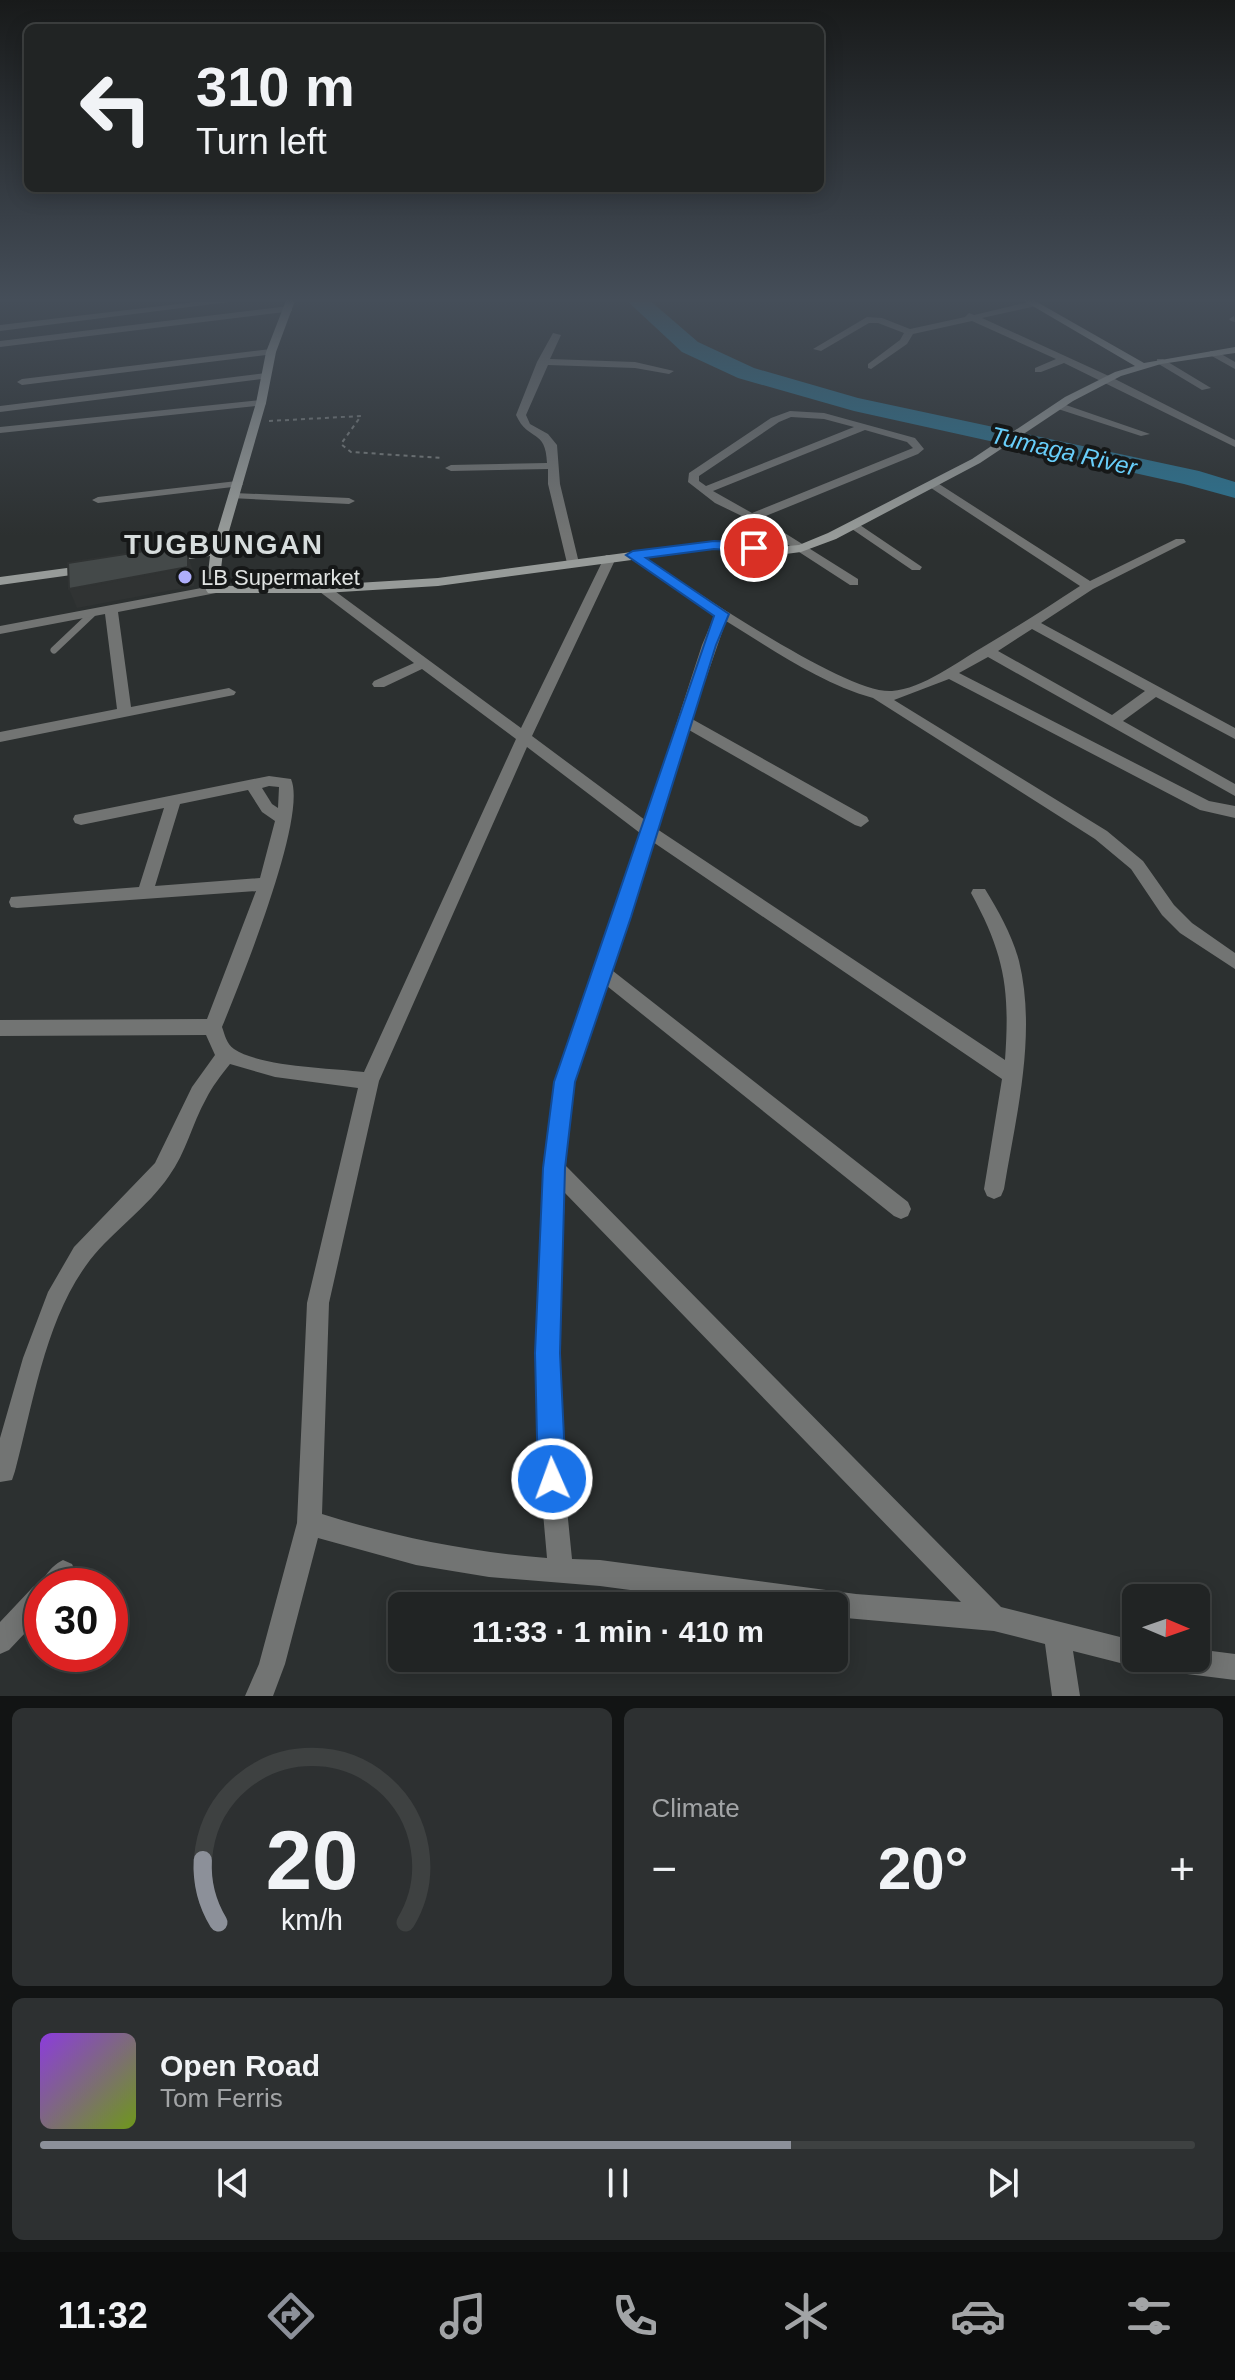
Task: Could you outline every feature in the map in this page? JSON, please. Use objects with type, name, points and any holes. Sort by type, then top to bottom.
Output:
[{"type":"main road","points":[[266,377],[217,552],[212,590],[324,589],[438,582],[714,545],[778,551],[801,548],[853,525],[1000,447],[1059,406],[1112,377]]},
{"type":"main road","points":[[147,561],[217,552]]},
{"type":"main road","points":[[0,581],[104,567]]},
{"type":"street","points":[[22,382],[62,377]]},
{"type":"street","points":[[0,409],[257,377]]},
{"type":"street","points":[[536,377],[521,415],[526,426],[549,441],[573,563]]},
{"type":"street","points":[[1104,377],[1235,444]]},
{"type":"street","points":[[1188,377],[1206,388]]},
{"type":"street","points":[[0,430],[261,403]]},
{"type":"street","points":[[1059,406],[1145,434]]},
{"type":"street","points":[[752,517],[919,449],[911,440],[807,414],[783,416],[693,475],[694,482],[704,491],[752,517],[854,582]]},
{"type":"street","points":[[704,491],[864,427]]},
{"type":"street","points":[[451,468],[552,466]]},
{"type":"street","points":[[932,484],[1089,586]]},
{"type":"street","points":[[98,500],[236,490],[349,501]]},
{"type":"street","points":[[853,525],[916,567]]},
{"type":"street","points":[[879,697],[892,696],[948,673],[1032,624],[1089,586],[1180,542]]},
{"type":"street","points":[[633,555],[722,614],[812,665],[879,697],[1101,835],[1137,865],[1168,910],[1186,928],[1235,962]]},
{"type":"street","points":[[259,1696],[272,1664],[309,1523],[318,1303],[369,1081],[524,737],[610,558]]},
{"type":"street","points":[[324,589],[650,832],[1010,1074]]},
{"type":"street","points":[[0,630],[212,590]]},
{"type":"street","points":[[111,611],[124,711]]},
{"type":"street","points":[[561,1572],[552,1479],[547,1353],[554,1168],[565,1082],[722,614]]},
{"type":"street","points":[[1032,624],[1235,734]]},
{"type":"street","points":[[986,650],[1235,791]]},
{"type":"street","points":[[379,684],[424,663]]},
{"type":"street","points":[[948,673],[1205,806],[1235,812]]},
{"type":"street","points":[[1113,721],[1155,691]]},
{"type":"street","points":[[0,737],[229,692]]},
{"type":"street","points":[[684,721],[861,821]]},
{"type":"street","points":[[81,819],[252,784],[277,780],[286,783],[284,819],[268,884],[213,1027],[219,1045],[227,1054],[263,1065],[369,1081]]},
{"type":"street","points":[[252,784],[267,808],[284,819]]},
{"type":"street","points":[[145,893],[174,799]]},
{"type":"street","points":[[17,902],[268,884]]},
{"type":"street","points":[[979,893],[1000,930],[1012,970],[1018,1025],[994,1189]]},
{"type":"street","points":[[603,973],[901,1209]]},
{"type":"street","points":[[0,1028],[213,1027]]},
{"type":"street","points":[[3,1471],[36,1353],[62,1284],[81,1255],[146,1190],[163,1168],[198,1094],[227,1054]]},
{"type":"street","points":[[554,1168],[994,1618]]},
{"type":"street","points":[[309,1523],[376,1545],[455,1561],[600,1573],[856,1607],[994,1618],[1122,1650]]},
{"type":"street","points":[[0,1641],[24,1615]]},
{"type":"street","points":[[1057,1634],[1066,1696]]},
{"type":"street","points":[[1210,1664],[1235,1667]]},
{"type":"lane","points":[[324,589],[332,570]]},
{"type":"lane","points":[[54,650],[92,614]]},
{"type":"path","points":[[255,421],[361,416],[341,444],[351,452],[449,459],[451,468]]},
{"type":"building","points":[[170,547],[188,555],[188,567],[69,589],[68,563]]},
{"type":"waterway","name":"Tumaga River","points":[[760,377],[854,404],[1190,477],[1235,490]]},
{"type":"place","name":"LB Supermarket","points":[[185,577]]},
{"type":"district","name":"TUGBUNGAN","points":[[224,544]]},
{"type":"route","points":[[552,1479],[547,1353],[554,1168],[565,1082],[622,917],[709,645],[722,614],[633,555],[714,545],[754,548]]}]
